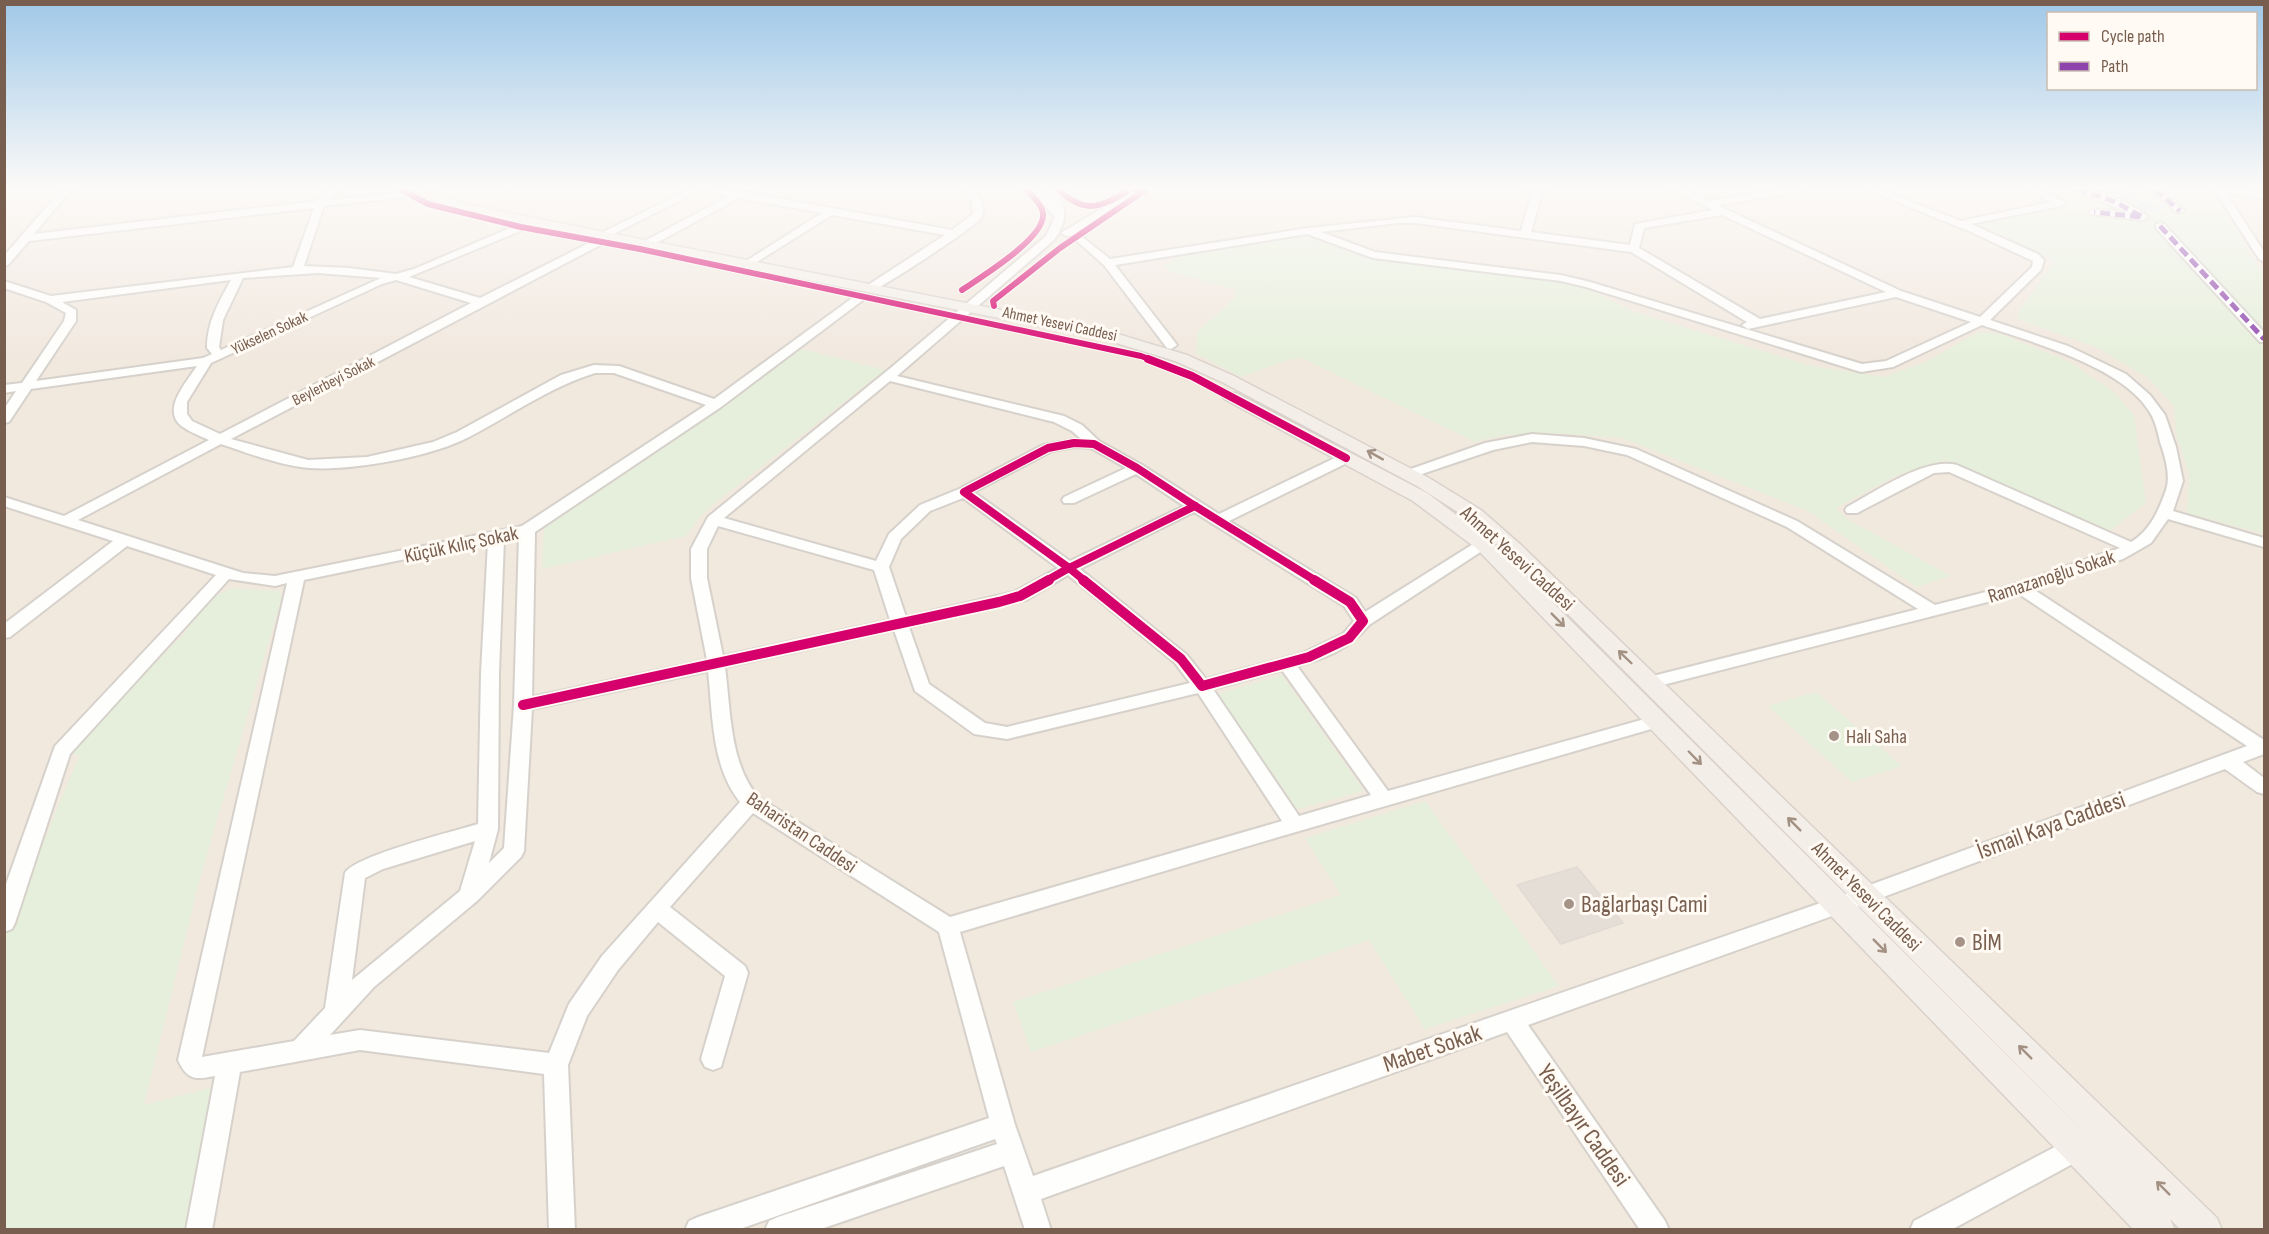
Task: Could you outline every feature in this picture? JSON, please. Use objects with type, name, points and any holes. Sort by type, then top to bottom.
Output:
[{"type":"main road","name":"Ahmet Yesevi Caddesi","points":[[639,247],[961,313],[1142,356],[1192,376],[1420,497],[1483,544],[1659,721],[2205,1230]]},
{"type":"main road","name":"Ahmet Yesevi Caddesi","points":[[659,247],[864,293]]},
{"type":"main road","name":"Ahmet Yesevi Caddesi","points":[[961,313],[1103,334],[1181,358],[1228,379],[1410,474],[1473,514],[1651,682],[2078,1147],[2158,1230]]},
{"type":"street","points":[[4,263],[18,247]]},
{"type":"street","points":[[298,269],[306,247]]},
{"type":"street","name":"Yükselen Sokak","points":[[4,388],[206,361],[378,282],[427,268],[476,247]]},
{"type":"street","name":"Beylerbeyi Sokak","points":[[67,520],[587,247]]},
{"type":"street","points":[[747,265],[776,247]]},
{"type":"street","name":"Küçük Kılıç Sokak","points":[[6,503],[67,520],[241,578],[275,581],[527,530],[716,404],[864,293],[936,247]]},
{"type":"street","points":[[1038,250],[1041,247]]},
{"type":"street","points":[[1038,250],[1043,247]]},
{"type":"street","points":[[1088,247],[1108,263],[1171,345]]},
{"type":"street","points":[[1108,263],[1211,247]]},
{"type":"street","points":[[1350,247],[1373,255],[1562,278],[1861,368],[1888,364],[1982,321],[2037,268],[2038,260],[2034,256],[2013,247]]},
{"type":"street","points":[[1615,247],[1634,249],[1758,323]]},
{"type":"street","name":"Ramazanoğlu Sokak","points":[[1651,682],[2021,588],[2118,556],[2146,540],[2165,513],[2176,481],[2169,447],[2158,416],[2145,398],[2122,377],[2091,360],[1897,293],[1800,247]]},
{"type":"street","points":[[2179,247],[2265,339]]},
{"type":"street","name":"Baharistan Caddesi","points":[[948,927],[751,802],[738,786],[727,758],[716,664],[699,578],[699,549],[713,520],[1038,250]]},
{"type":"street","points":[[50,300],[298,269],[345,270],[397,278],[481,302]]},
{"type":"street","points":[[219,355],[213,348],[217,318],[239,275]]},
{"type":"street","points":[[4,284],[50,300],[72,312],[70,321],[4,419]]},
{"type":"street","points":[[1730,330],[1897,293]]},
{"type":"street","points":[[206,361],[181,402],[180,414],[187,424],[222,440],[308,464],[376,459],[445,442],[565,378],[594,369],[615,369],[716,404]]},
{"type":"street","points":[[887,377],[1059,419],[1077,428],[1094,444],[1137,468],[1350,602],[1363,621]]},
{"type":"street","points":[[1410,474],[1490,446],[1532,438],[1584,442],[1631,452],[1792,524],[1933,611]]},
{"type":"street","points":[[1094,444],[1074,443],[1048,448],[964,492],[925,508],[894,537],[881,567],[921,687],[980,729],[1007,733],[1202,686],[1309,657],[1349,638],[1363,621],[1483,544]]},
{"type":"street","points":[[1219,520],[1346,458]]},
{"type":"street","points":[[1069,500],[1137,468]]},
{"type":"street","points":[[1852,510],[1930,470],[1952,468],[2132,548]]},
{"type":"street","points":[[964,492],[1070,568],[1181,659],[1202,686],[1295,825]]},
{"type":"street","points":[[523,705],[901,624],[1020,596],[1070,568],[1195,506]]},
{"type":"street","points":[[2165,513],[2265,543]]},
{"type":"street","points":[[713,520],[881,567]]},
{"type":"street","points":[[300,1052],[366,980],[470,895],[514,850],[523,705],[527,530]]},
{"type":"street","points":[[470,895],[488,829],[490,673],[496,537]]},
{"type":"street","points":[[4,633],[126,539]]},
{"type":"street","points":[[4,923],[62,751],[226,573]]},
{"type":"street","points":[[296,578],[190,1060],[196,1069],[229,1065],[360,1040],[556,1065]]},
{"type":"street","points":[[2021,588],[2264,747]]},
{"type":"street","points":[[1286,663],[1384,799]]},
{"type":"street","points":[[1038,1230],[1003,1125],[948,927],[1659,721]]},
{"type":"street","name":"İsmail Kaya Caddesi","points":[[1852,899],[2264,747]]},
{"type":"street","points":[[2226,760],[2265,787]]},
{"type":"street","points":[[562,1230],[556,1065],[577,1011],[610,963],[751,802]]},
{"type":"street","points":[[336,1012],[355,873],[376,863],[488,829]]},
{"type":"street","name":"Mabet Sokak","points":[[1025,1192],[1852,899]]},
{"type":"street","points":[[656,908],[737,973],[713,1059]]},
{"type":"street","name":"Yeşilbayır Caddesi","points":[[1512,1020],[1656,1230]]},
{"type":"street","points":[[199,1230],[229,1065]]},
{"type":"street","points":[[698,1230],[1003,1125]]},
{"type":"street","points":[[1923,1230],[2078,1147]]},
{"type":"street","points":[[778,1230],[1012,1151]]},
{"type":"shaded area","points":[[5,247],[2264,247],[2264,1229],[5,1229]]},
{"type":"green space","points":[[1234,247],[1334,247],[1384,262],[1480,270],[1582,286],[1635,312],[1812,366],[1883,377],[1926,362],[1978,332],[1998,333],[2068,361],[2114,392],[2134,415],[2146,503],[2107,533],[1945,460],[1895,476],[1836,508],[1847,519],[1951,576],[1916,587],[1808,511],[1622,438],[1556,433],[1504,435],[1475,442],[1302,358],[1288,360],[1241,377],[1196,353],[1197,332],[1233,300],[1237,290],[1172,272],[1164,266],[1180,256]]},
{"type":"green space","points":[[2027,247],[2245,247],[2264,273],[2264,534],[2187,513],[2189,473],[2177,437],[2174,406],[2148,378],[2096,347],[2017,319],[2020,309],[2055,262]]},
{"type":"green space","points":[[802,349],[885,370],[716,502],[700,517],[686,536],[542,569],[544,527]]},
{"type":"green space","points":[[231,588],[279,591],[282,596],[198,886],[144,1105],[214,1087],[184,1229],[5,1230],[5,935],[79,756],[68,752],[184,634],[210,599]]},
{"type":"green space","points":[[1282,675],[1364,791],[1297,809],[1217,694]]},
{"type":"green space","name":"Halı Saha","points":[[1816,692],[1902,766],[1852,782],[1768,706]]},
{"type":"green space","points":[[1425,801],[1559,986],[1425,1029],[1369,940],[1031,1052],[1013,1002],[1341,895],[1305,838]]},
{"type":"building","name":"Bağlarbaşı Cami","points":[[1577,867],[1623,923],[1561,944],[1517,885]]},
{"type":"marked path","points":[[2179,247],[2264,339]]},
{"type":"cycle path","points":[[627,247],[1141,356],[1192,376],[1346,458]]},
{"type":"cycle path","points":[[962,290],[1020,247]]},
{"type":"cycle path","points":[[994,306],[993,301],[1062,247]]},
{"type":"cycle path","points":[[523,705],[1020,596],[1069,568],[1195,506],[1137,468],[1094,444],[1074,443],[1048,448],[964,492],[1069,568],[1181,659],[1202,686],[1309,657],[1349,638],[1363,621],[1350,602],[1195,506]]},
{"type":"place","name":"Halı Saha","points":[[1834,736]]},
{"type":"place","name":"Bağlarbaşı Cami","points":[[1569,904]]},
{"type":"place","name":"BİM","points":[[1960,942]]}]
